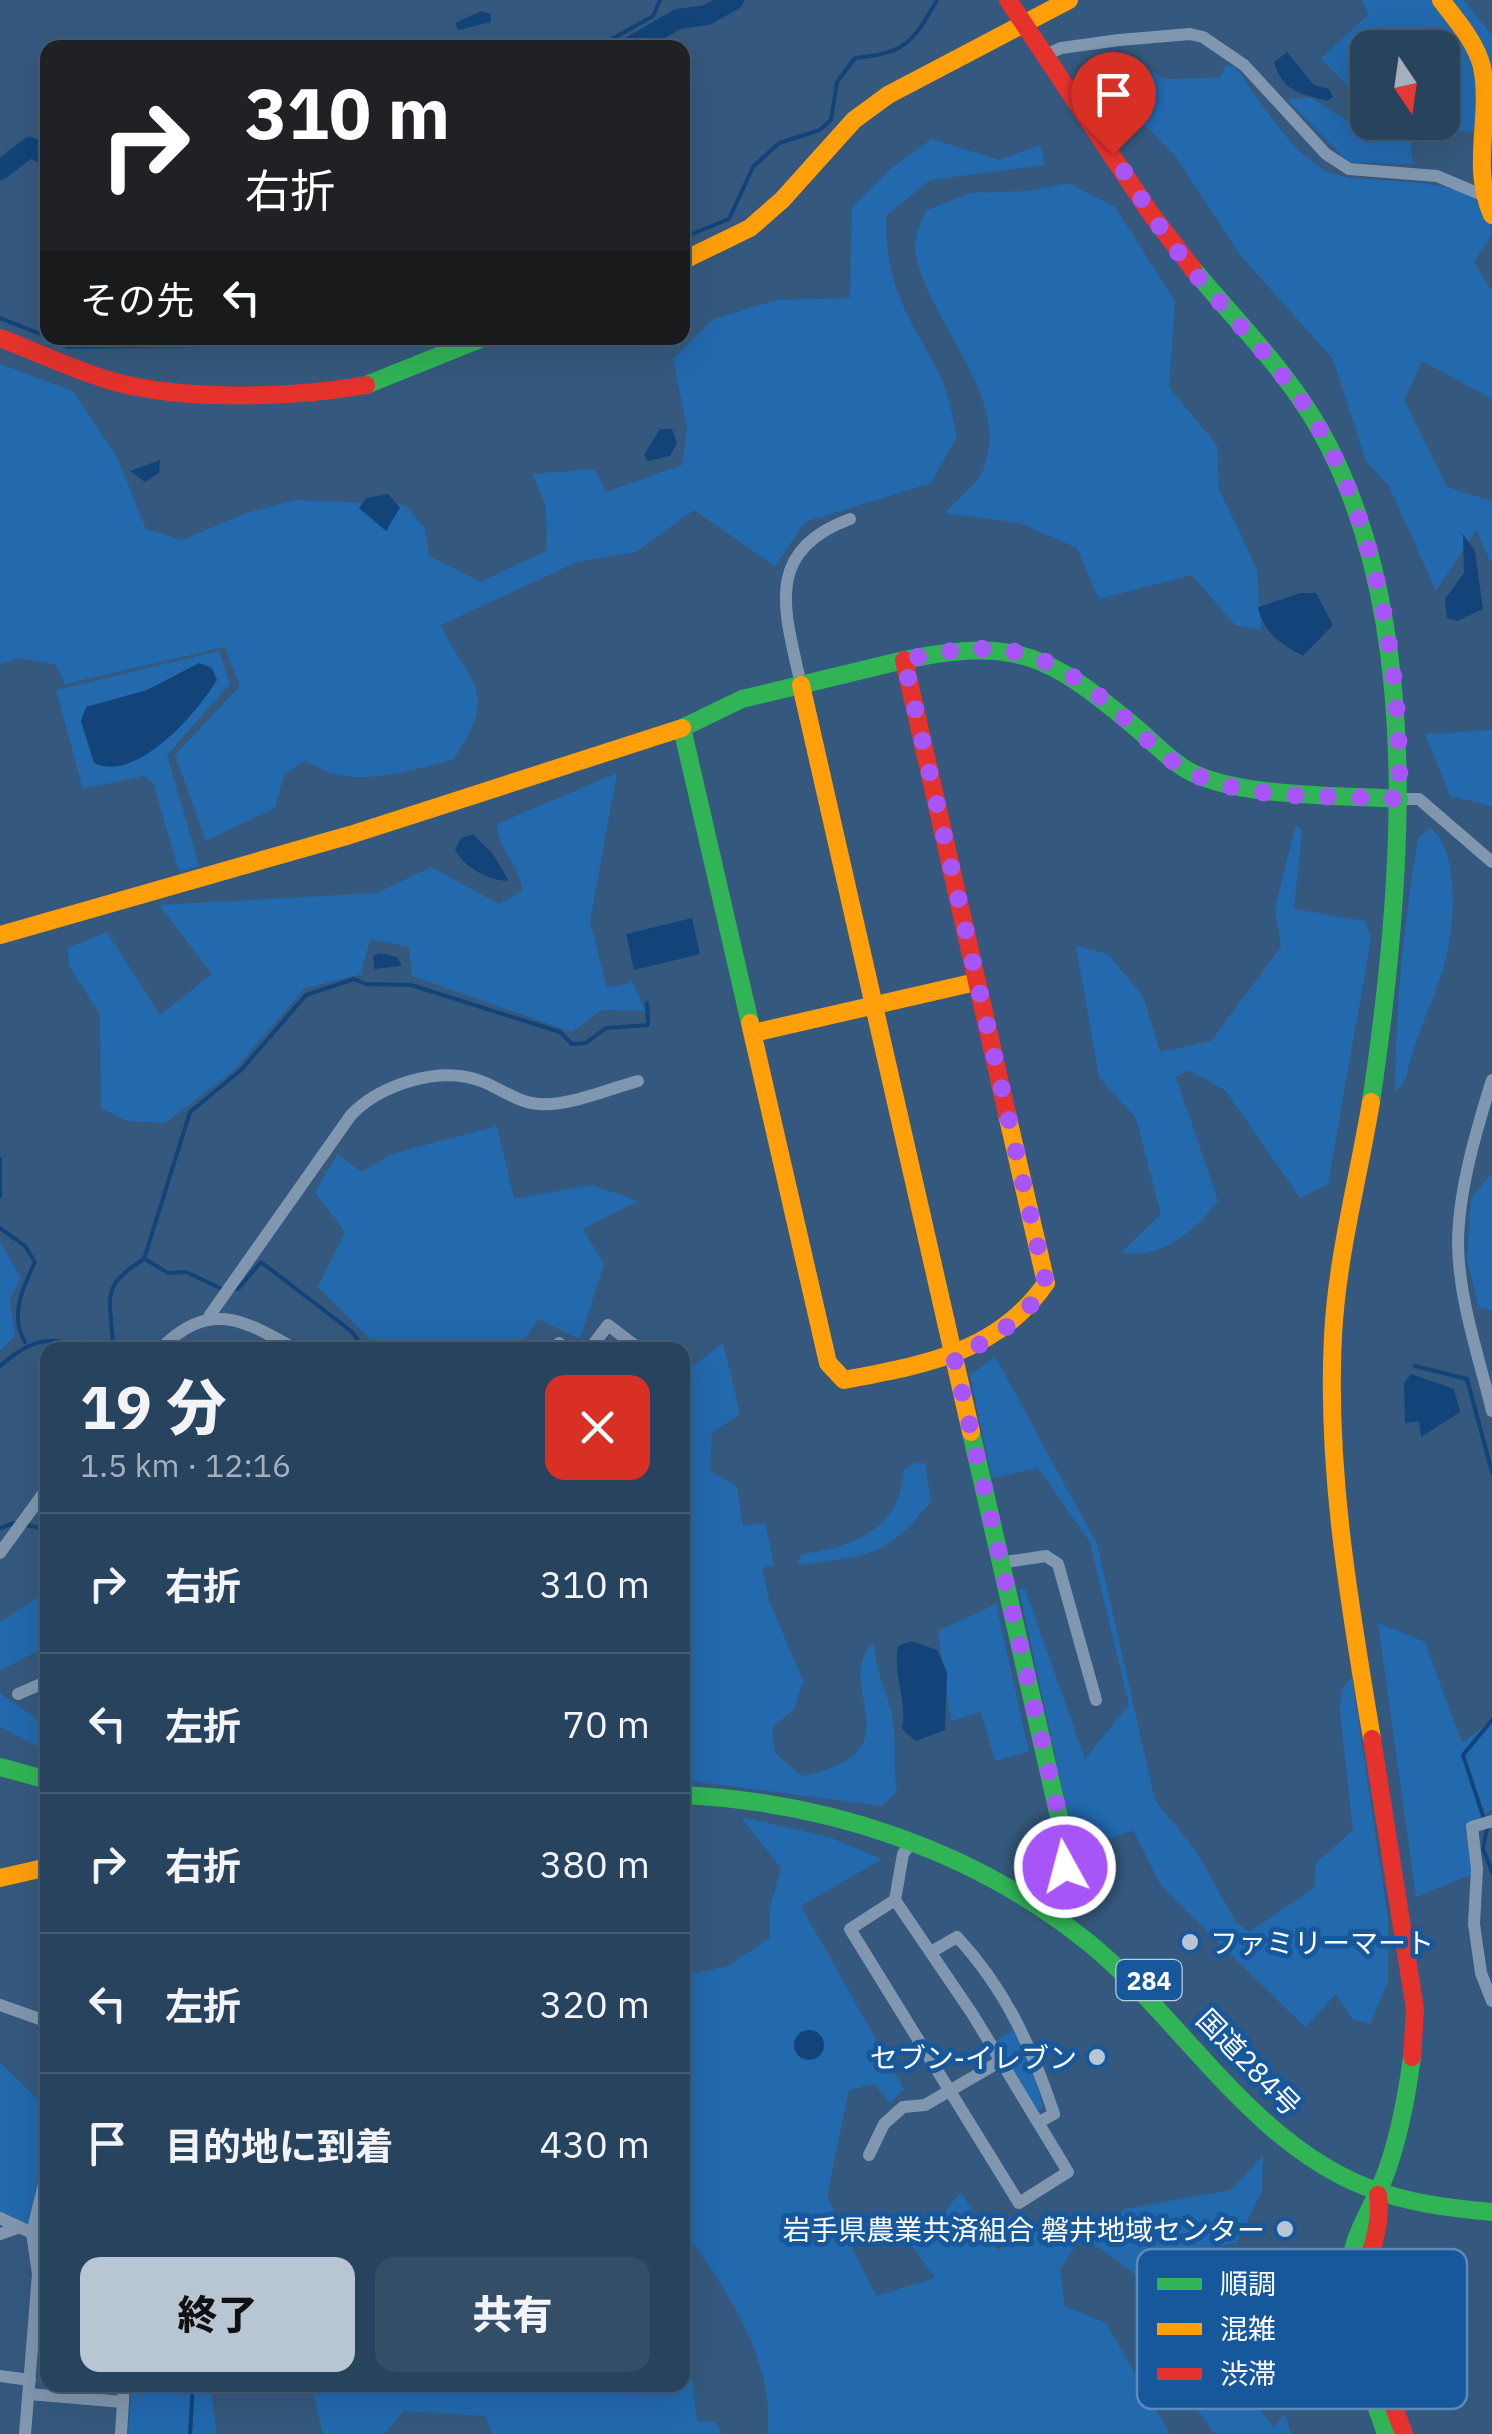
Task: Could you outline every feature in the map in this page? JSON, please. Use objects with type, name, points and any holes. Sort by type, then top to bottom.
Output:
[{"type":"main road","points":[[1008,0],[1048,54],[1172,244],[1305,405],[1334,459],[1382,602],[1401,740],[1398,876],[1378,1057],[1334,1333],[1336,1482],[1415,2010],[1411,2079],[1380,2188],[1366,2208],[1355,2249]]},
{"type":"main road","points":[[690,257],[750,228],[782,200],[854,120],[888,94],[1069,0]]},
{"type":"main road","points":[[1441,0],[1472,42],[1482,68],[1487,97],[1482,195],[1492,214]]},
{"type":"main road","points":[[0,338],[88,374],[144,388],[318,392],[365,385],[465,345]]},
{"type":"main road","points":[[0,935],[350,835],[682,728],[742,699],[953,649],[1022,653],[1054,663],[1188,771],[1259,790],[1399,799]]},
{"type":"main road","points":[[682,728],[828,1363],[844,1380],[954,1357],[975,1348],[1035,1304],[1046,1283],[904,660]]},
{"type":"main road","points":[[801,685],[1065,1842],[1065,1867],[1050,1905]]},
{"type":"main road","points":[[753,1034],[976,982]]},
{"type":"main road","points":[[0,1767],[40,1778]]},
{"type":"main road","name":"国道284号","points":[[690,1796],[774,1806],[866,1827],[1050,1905]]},
{"type":"main road","name":"国道284号","points":[[774,1806],[804,1806],[867,1818],[955,1852],[1050,1905],[1156,1986],[1248,2086],[1304,2138],[1380,2188],[1439,2210],[1492,2212]]},
{"type":"main road","points":[[0,1878],[40,1870]]},
{"type":"main road","points":[[1369,2249],[1382,2218],[1380,2188]]},
{"type":"main road","name":"国道284号","points":[[1380,2188],[1492,2198]]},
{"type":"main road","points":[[1379,2409],[1386,2434]]},
{"type":"main road","points":[[1396,2409],[1404,2434]]},
{"type":"street","points":[[1048,54],[1061,48],[1135,38],[1190,34],[1203,38],[1244,65],[1326,154],[1349,169],[1437,176],[1482,195]]},
{"type":"street","points":[[801,685],[786,616],[784,581],[797,554],[819,530],[850,518]]},
{"type":"street","points":[[1399,799],[1419,799],[1492,862]]},
{"type":"street","points":[[167,1342],[182,1328],[210,1315],[351,1115],[370,1096],[392,1086],[456,1076],[478,1079],[540,1104],[638,1081]]},
{"type":"street","points":[[1492,1080],[1466,1181],[1458,1243],[1462,1287],[1492,1411]]},
{"type":"street","points":[[210,1315],[259,1329],[283,1342]]},
{"type":"street","points":[[594,1342],[608,1325],[630,1342]]},
{"type":"street","points":[[0,1553],[40,1499]]},
{"type":"street","points":[[999,1562],[1046,1556],[1058,1564],[1096,1700]]},
{"type":"street","points":[[18,1694],[40,1684]]},
{"type":"street","points":[[1492,1821],[1472,1826],[1470,1833],[1477,1869],[1474,1924],[1481,1973],[1492,2001]]},
{"type":"street","points":[[896,1900],[850,1929],[1019,2203],[1068,2172],[896,1900],[904,1854],[910,1844]]},
{"type":"street","points":[[930,1952],[957,1937],[1006,2002],[1031,2046],[1054,2114],[1039,2122]]},
{"type":"street","points":[[0,2005],[40,2019]]},
{"type":"street","points":[[869,2155],[884,2124],[903,2107],[925,2105],[1001,2062]]},
{"type":"street","points":[[26,2434],[38,2274],[26,2230],[40,2190]]},
{"type":"street","points":[[0,2218],[26,2230]]},
{"type":"street","points":[[0,2234],[26,2230]]},
{"type":"street","points":[[0,2376],[40,2389]]},
{"type":"street","points":[[61,2392],[123,2402]]},
{"type":"street","points":[[121,2434],[124,2392]]},
{"type":"shaded area","points":[[1362,0],[1435,0],[1455,30],[1352,30],[1368,15]]},
{"type":"shaded area","points":[[1453,0],[1464,0],[1492,36],[1492,187],[1491,116],[1475,33]]},
{"type":"shaded area","points":[[481,11],[490,14],[491,22],[458,30],[455,23]]},
{"type":"shaded area","points":[[1350,31],[1350,89],[1321,58]]},
{"type":"shaded area","points":[[1460,38],[1478,66],[1474,133],[1460,132]]},
{"type":"shaded area","points":[[1287,52],[1314,85],[1329,89],[1333,97],[1327,101],[1287,85],[1274,62]]},
{"type":"shaded area","points":[[1226,65],[1235,67],[1299,151],[1326,171],[1344,177],[1449,188],[1471,197],[1486,212],[1492,234],[1474,262],[1492,291],[1492,399],[1422,361],[1404,400],[1447,487],[1492,501],[1492,565],[1476,530],[1436,591],[1389,486],[1366,461],[1333,359],[1241,256],[1176,157],[1148,128],[1112,113],[1111,93],[1143,67],[1165,79],[1220,78]]},
{"type":"shaded area","points":[[1312,98],[1350,119],[1350,140],[1410,140],[1413,164],[1348,162],[1287,99]]},
{"type":"shaded area","points":[[932,139],[999,160],[1040,145],[1045,165],[930,180],[886,216],[895,283],[943,383],[957,436],[931,483],[805,522],[775,566],[694,510],[636,552],[577,562],[441,625],[476,689],[478,702],[468,736],[454,759],[397,773],[359,777],[322,770],[305,760],[284,775],[275,808],[206,841],[175,755],[240,686],[225,647],[65,684],[56,665],[21,658],[0,664],[0,364],[73,391],[118,459],[146,529],[182,540],[249,512],[295,500],[406,505],[425,529],[429,556],[481,582],[547,550],[546,507],[532,474],[594,469],[606,492],[682,465],[687,427],[673,359],[713,319],[778,300],[850,298],[852,207],[890,169]]},
{"type":"shaded area","points":[[1069,183],[1115,207],[1175,301],[1169,388],[1217,445],[1219,489],[1257,569],[1261,630],[1235,625],[1192,575],[1099,599],[1077,548],[1020,523],[945,513],[982,472],[989,444],[987,415],[978,387],[922,275],[915,248],[919,229],[926,211],[969,193],[1029,191]]},
{"type":"shaded area","points":[[660,429],[672,429],[677,443],[670,456],[648,461],[644,455]]},
{"type":"shaded area","points":[[160,460],[159,473],[145,482],[130,471]]},
{"type":"shaded area","points":[[388,494],[400,508],[386,531],[359,508],[366,498]]},
{"type":"shaded area","points":[[1463,534],[1475,551],[1483,609],[1457,621],[1447,618],[1445,599],[1464,573]]},
{"type":"shaded area","points":[[1301,593],[1316,593],[1333,625],[1303,656],[1274,637],[1258,607]]},
{"type":"shaded area","points":[[219,651],[230,684],[167,755],[199,866],[179,871],[153,783],[144,776],[83,789],[56,690]]},
{"type":"shaded area","points":[[199,663],[212,668],[217,680],[181,726],[128,763],[111,767],[94,763],[81,721],[86,707],[147,690]]},
{"type":"shaded area","points":[[1492,730],[1492,806],[1450,796],[1425,734]]},
{"type":"shaded area","points":[[617,773],[590,922],[607,988],[633,982],[645,1011],[601,1010],[572,1032],[412,976],[409,947],[370,939],[361,974],[305,988],[233,1071],[165,1123],[127,1121],[101,1108],[100,1014],[69,966],[68,948],[107,932],[160,1015],[212,974],[159,905],[377,893],[431,867],[499,904],[522,891],[497,824]]},
{"type":"shaded area","points":[[1296,825],[1302,830],[1294,909],[1365,921],[1371,939],[1328,1184],[1300,1198],[1226,1091],[1189,1070],[1176,1077],[1218,1201],[1189,1232],[1163,1247],[1136,1254],[1122,1252],[1161,1214],[1136,1118],[1099,1077],[1076,946],[1108,954],[1143,996],[1160,1052],[1211,1041],[1281,947],[1275,907]]},
{"type":"shaded area","points":[[1430,828],[1446,852],[1450,868],[1450,939],[1406,1078],[1395,1094],[1409,901],[1418,838]]},
{"type":"shaded area","points":[[473,834],[493,854],[509,881],[478,872],[459,856],[455,850],[461,838]]},
{"type":"shaded area","points":[[692,918],[700,954],[634,970],[626,934]]},
{"type":"shaded area","points":[[380,953],[397,957],[402,966],[374,969],[373,956]]},
{"type":"shaded area","points":[[497,1126],[514,1199],[592,1185],[638,1201],[583,1229],[604,1264],[580,1339],[538,1319],[523,1342],[373,1342],[318,1287],[345,1232],[315,1192],[338,1154],[361,1172],[392,1154]]},
{"type":"shaded area","points":[[1492,1173],[1492,1310],[1479,1308],[1467,1259],[1471,1198]]},
{"type":"shaded area","points":[[0,1241],[21,1278],[10,1298],[15,1336],[0,1351]]},
{"type":"shaded area","points":[[723,1343],[740,1414],[712,1433],[710,1471],[737,1486],[743,1526],[765,1523],[774,1565],[762,1568],[770,1603],[803,1681],[794,1709],[772,1728],[775,1753],[802,1776],[838,1765],[858,1751],[866,1735],[860,1678],[863,1659],[874,1642],[895,1735],[897,1791],[882,1806],[690,1781],[690,1369]]},
{"type":"shaded area","points":[[995,1356],[1097,1544],[1155,1800],[1196,1851],[1236,1922],[1249,1932],[1314,1888],[1316,1863],[1353,1830],[1340,1712],[1342,1689],[1352,1677],[1388,1918],[1388,1982],[1370,2024],[1352,2019],[1336,1994],[1305,2027],[1161,1886],[1133,1830],[1096,1844],[1073,1838],[1019,1589],[1025,1589],[1085,1759],[1129,1705],[1090,1542],[1038,1468],[992,1478],[970,1376]]},
{"type":"shaded area","points":[[1411,1374],[1454,1389],[1460,1412],[1421,1437],[1419,1421],[1405,1423],[1404,1383]]},
{"type":"shaded area","points":[[914,1463],[925,1463],[931,1501],[901,1534],[889,1544],[862,1555],[803,1565],[797,1562],[802,1554],[840,1546],[872,1531],[894,1506],[904,1469]]},
{"type":"shaded area","points":[[40,1596],[40,1650],[0,1671],[0,1622]]},
{"type":"shaded area","points":[[996,1604],[1029,1752],[995,1761],[981,1712],[951,1721],[938,1631]]},
{"type":"shaded area","points":[[1378,1623],[1425,1642],[1462,1743],[1492,1720],[1492,1809],[1465,1829],[1475,1873],[1416,1897]]},
{"type":"shaded area","points":[[911,1641],[937,1650],[947,1672],[945,1730],[916,1741],[902,1729],[897,1667],[898,1646]]},
{"type":"shaded area","points":[[0,1693],[40,1721],[40,1748],[0,1727]]},
{"type":"shaded area","points":[[741,1817],[829,1837],[882,1859],[801,1906],[904,2089],[890,2103],[874,2084],[849,2090],[827,2196],[876,2296],[935,2278],[900,2229],[944,2237],[946,2210],[961,2192],[997,2250],[1041,2226],[1078,2242],[1060,2269],[1065,2306],[1106,2323],[1137,2377],[1137,2409],[1156,2409],[1170,2434],[767,2434],[768,2407],[756,2353],[730,2300],[690,2240],[690,1974],[728,1966],[770,1938],[770,1908],[781,1868]]},
{"type":"shaded area","points":[[809,2030],[820,2034],[824,2045],[820,2056],[809,2060],[798,2056],[794,2045],[798,2034]]},
{"type":"shaded area","points":[[1013,2030],[1028,2052],[1043,2107],[1036,2111],[994,2042]]},
{"type":"shaded area","points":[[0,2062],[40,2102],[40,2170],[28,2224],[0,2212]]},
{"type":"shaded area","points":[[1263,2155],[1262,2191],[1236,2243],[1203,2249],[1137,2249],[1137,2282],[1134,2273],[1088,2240],[1124,2209],[1231,2190]]},
{"type":"shaded area","points":[[690,2359],[697,2421],[717,2423],[721,2434],[492,2434],[485,2416],[404,2411],[384,2434],[323,2434],[313,2392],[690,2392]]},
{"type":"shaded area","points":[[131,2392],[211,2392],[217,2434],[128,2434]]},
{"type":"shaded area","points":[[1197,2409],[1259,2409],[1274,2428],[1285,2414],[1291,2434],[1215,2434]]},
{"type":"waterway","points":[[610,40],[653,16],[660,0]]},
{"type":"waterway","points":[[642,40],[678,19],[707,15],[734,0]]},
{"type":"waterway","points":[[690,235],[729,219],[753,167],[779,143],[820,130],[831,120],[837,82],[855,58],[885,53],[905,44],[937,0]]},
{"type":"waterway","points":[[0,170],[30,147],[40,152]]},
{"type":"waterway","points":[[0,318],[40,334]]},
{"type":"waterway","points":[[63,345],[204,345]]},
{"type":"waterway","points":[[107,1342],[113,1341],[111,1292],[121,1276],[144,1259],[190,1112],[241,1070],[306,995],[354,979],[366,984],[411,985],[560,1032],[572,1044],[586,1043],[606,1028],[648,1025],[647,1003]]},
{"type":"waterway","points":[[0,1159],[0,1196]]},
{"type":"waterway","points":[[0,1228],[25,1246],[35,1262],[18,1312],[25,1342]]},
{"type":"waterway","points":[[145,1259],[168,1273],[186,1272],[222,1289]]},
{"type":"waterway","points":[[231,1289],[238,1289],[261,1262],[351,1331],[360,1342]]},
{"type":"waterway","points":[[0,1366],[17,1352],[40,1342]]},
{"type":"waterway","points":[[41,1342],[63,1342]]},
{"type":"waterway","points":[[1415,1366],[1467,1379],[1492,1472]]},
{"type":"waterway","points":[[0,1528],[14,1523],[40,1528]]},
{"type":"waterway","points":[[1492,1720],[1463,1755],[1487,1828],[1483,1849],[1492,1872]]},
{"type":"waterway","points":[[190,2434],[193,2392]]},
{"type":"traffic: fast","points":[[1193,269],[1276,367],[1320,430],[1354,505],[1377,586],[1391,672],[1397,760],[1397,849],[1371,1102]]},
{"type":"traffic: fast","points":[[366,385],[466,345]]},
{"type":"traffic: fast","points":[[904,660],[976,651],[1030,658],[1078,682],[1173,760],[1208,779],[1290,794],[1399,799]]},
{"type":"traffic: fast","points":[[750,1023],[682,728],[742,699],[904,660]]},
{"type":"traffic: fast","points":[[971,1432],[1065,1843],[1065,1867],[1047,1911]]},
{"type":"traffic: fast","points":[[0,1767],[40,1778]]},
{"type":"traffic: fast","points":[[690,1796],[791,1808],[845,1820],[948,1857],[997,1882],[1089,1943],[1123,1973],[1252,2110],[1325,2166],[1366,2187],[1397,2197],[1492,2212]]},
{"type":"traffic: fast","points":[[1354,2249],[1396,2142],[1412,2057]]},
{"type":"traffic: fast","points":[[1377,2409],[1386,2434]]},
{"type":"traffic: slow","points":[[690,257],[750,228],[782,200],[854,120],[888,95],[1069,0]]},
{"type":"traffic: slow","points":[[1441,0],[1470,40],[1482,67],[1483,178],[1492,215]]},
{"type":"traffic: slow","points":[[801,685],[971,1432]]},
{"type":"traffic: slow","points":[[0,935],[350,835],[682,728]]},
{"type":"traffic: slow","points":[[753,1033],[976,982]]},
{"type":"traffic: slow","points":[[750,1023],[828,1363],[844,1380],[930,1361],[982,1340],[1027,1307],[1046,1283],[1007,1114]]},
{"type":"traffic: slow","points":[[1371,1102],[1339,1277],[1332,1387],[1336,1488],[1372,1739]]},
{"type":"traffic: slow","points":[[0,1878],[40,1869]]},
{"type":"traffic: jam","points":[[1008,0],[1151,214],[1193,269]]},
{"type":"traffic: jam","points":[[0,338],[100,378],[174,392],[274,395],[366,385]]},
{"type":"traffic: jam","points":[[904,660],[1007,1114]]},
{"type":"traffic: jam","points":[[1372,1739],[1415,2009],[1412,2057]]},
{"type":"traffic: jam","points":[[1372,2249],[1378,2195]]},
{"type":"traffic: jam","points":[[1394,2409],[1404,2434]]},
{"type":"place","name":"ファミリーマート","points":[[1190,1942]]},
{"type":"place","name":"セブン-イレブン","points":[[1097,2057]]},
{"type":"place","name":"岩手県農業共済組合 磐井地域センター","points":[[1285,2229]]},
{"type":"route","points":[[1065,1867],[1065,1842],[954,1357],[975,1348],[1035,1304],[1046,1283],[904,660],[953,649],[989,648],[1054,663],[1100,696],[1188,771],[1259,790],[1399,799],[1401,740],[1382,602],[1334,459],[1305,405],[1172,244],[1113,154]]}]
